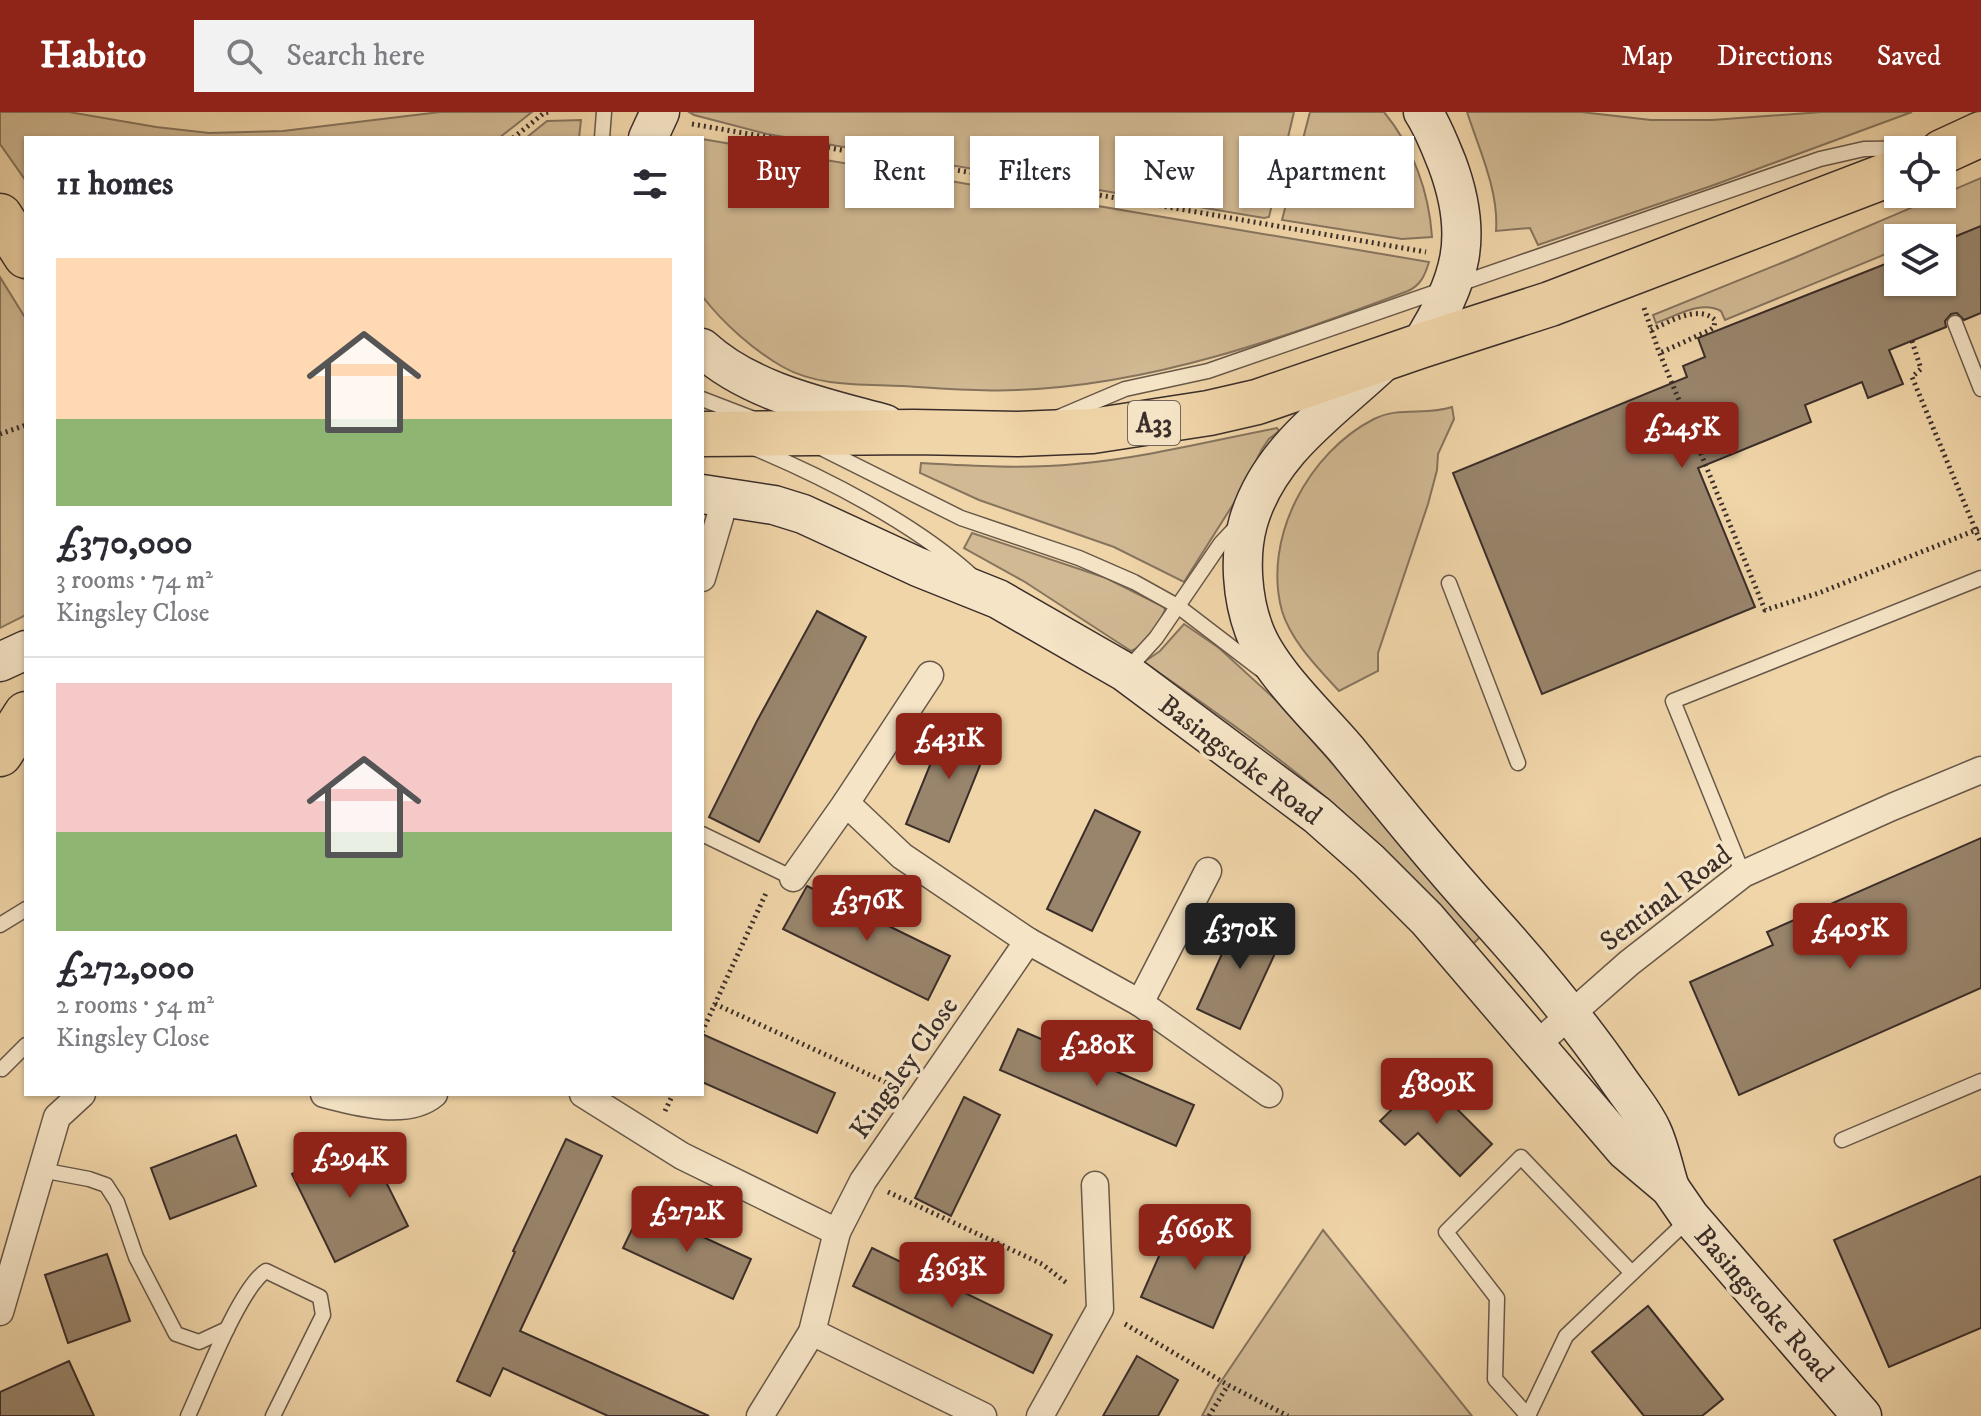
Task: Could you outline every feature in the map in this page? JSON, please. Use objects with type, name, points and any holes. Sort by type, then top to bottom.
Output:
[{"type":"highway","name":"A33","points":[[704,434],[1018,434],[1092,431],[1209,413],[1257,402],[1550,304],[1884,176]]},
{"type":"highway","points":[[0,216],[24,253]]},
{"type":"highway","points":[[0,754],[24,717]]},
{"type":"highway","points":[[0,770],[24,756]]},
{"type":"main road","name":"Basingstoke Road","points":[[1425,114],[1453,180],[1463,219],[1459,262],[1452,285],[1437,317],[1403,353],[1282,454],[1253,508],[1244,545],[1244,587],[1248,612],[1262,647],[1305,703],[1570,1013],[1652,1131],[1680,1203]]},
{"type":"main road","points":[[650,136],[671,117]]},
{"type":"main road","points":[[704,350],[728,368],[755,382],[836,411],[914,432]]},
{"type":"main road","name":"Basingstoke Road","points":[[714,496],[774,505],[803,514],[918,567],[998,599],[1125,672],[1317,815],[1427,919],[1625,1150],[1680,1203],[1862,1416]]},
{"type":"main road","points":[[0,662],[24,651]]},
{"type":"street","points":[[704,564],[714,496]]},
{"type":"street","points":[[785,874],[846,803],[930,675]]},
{"type":"street","name":"Sentinal Road","points":[[1536,1045],[1629,963],[1743,874],[1981,770]]},
{"type":"street","points":[[846,803],[902,856],[1028,941],[1140,1003],[1269,1094]]},
{"type":"street","points":[[1140,1003],[1208,871]]},
{"type":"street","name":"Kingsley Close","points":[[760,1416],[812,1332],[837,1232],[863,1181],[1028,941]]},
{"type":"street","points":[[0,1312],[57,1117],[80,1096]]},
{"type":"street","points":[[332,1096],[371,1106],[424,1103],[432,1096]]},
{"type":"street","points":[[586,1096],[682,1156],[837,1232]]},
{"type":"street","points":[[1040,1416],[1100,1309],[1095,1185]]},
{"type":"street","points":[[812,1332],[983,1416]]},
{"type":"lane","points":[[602,136],[604,112]]},
{"type":"lane","points":[[1018,434],[1125,389],[1208,371],[1820,159],[1864,149],[1958,145]]},
{"type":"lane","points":[[1955,323],[1981,389]]},
{"type":"lane","points":[[704,400],[786,432],[961,518],[1107,569],[1179,607],[1305,703]]},
{"type":"lane","points":[[704,435],[755,449],[843,491],[947,554],[998,599]]},
{"type":"lane","points":[[1125,672],[1156,638],[1221,543],[1253,508]]},
{"type":"lane","points":[[1743,874],[1673,701],[1981,578]]},
{"type":"lane","points":[[1449,583],[1518,763]]},
{"type":"lane","points":[[704,835],[785,874]]},
{"type":"lane","points":[[0,925],[24,913]]},
{"type":"lane","points":[[0,1068],[24,1047]]},
{"type":"lane","points":[[1842,1140],[1981,1081]]},
{"type":"lane","points":[[1631,1272],[1521,1157],[1446,1232],[1497,1298],[1495,1379],[1528,1416],[1566,1336],[1631,1272],[1680,1203]]},
{"type":"lane","points":[[41,1170],[106,1185],[117,1202],[136,1257],[176,1334],[199,1342],[227,1329]]},
{"type":"lane","points":[[188,1416],[227,1329],[256,1277],[266,1271],[320,1297],[323,1315],[273,1416]]},
{"type":"path","points":[[515,136],[544,113],[550,112]]},
{"type":"path","points":[[671,117],[1422,252]]},
{"type":"path","points":[[1644,307],[1765,610],[1819,593],[1978,529]]},
{"type":"path","points":[[1651,330],[1695,313],[1708,315],[1715,320],[1710,330],[1660,353]]},
{"type":"path","points":[[1912,341],[1921,369],[1912,377],[1978,529],[1981,543]]},
{"type":"path","points":[[0,434],[24,426]]},
{"type":"path","points":[[704,1028],[785,874]]},
{"type":"path","points":[[715,1004],[920,1098]]},
{"type":"path","points":[[863,1181],[1042,1264],[1100,1309],[1228,1385],[1288,1416]]},
{"type":"path","points":[[1209,1416],[1228,1385]]},
{"type":"shaded area","points":[[0,112],[69,112],[209,133],[283,131],[440,112],[532,112],[502,136],[24,136],[24,178],[0,144]]},
{"type":"shaded area","points":[[689,112],[1294,112],[1288,136],[1239,136],[1239,208],[1271,208],[1269,217],[1264,218],[1205,208],[1223,208],[1223,136],[1115,136],[1115,193],[1099,190],[1099,136],[970,136],[970,168],[954,166],[954,136],[845,136],[845,147],[829,144],[829,136],[779,136]]},
{"type":"shaded area","points":[[1310,112],[1384,112],[1400,136],[1304,136]]},
{"type":"shaded area","points":[[1467,112],[1581,112],[1651,120],[1712,120],[1822,112],[1912,112],[1714,185],[1538,245],[1530,228],[1496,231],[1491,186]]},
{"type":"shaded area","points":[[581,120],[579,136],[528,136],[547,121]]},
{"type":"shaded area","points":[[704,139],[728,143],[728,208],[829,208],[829,160],[845,163],[845,208],[954,208],[954,182],[970,184],[970,208],[1099,206],[1429,262],[1422,279],[1408,291],[1313,326],[1167,369],[1068,386],[974,390],[826,381],[783,367],[729,326],[704,298]]},
{"type":"shaded area","points":[[1414,162],[1427,203],[1432,237],[1402,239],[1282,220],[1285,208],[1414,208]]},
{"type":"shaded area","points":[[1981,178],[1981,226],[1956,236],[1956,224],[1884,224],[1884,255],[1725,320],[1721,311],[1705,307],[1688,310],[1656,323],[1653,315],[1911,208],[1956,208],[1956,189]]},
{"type":"shaded area","points":[[0,277],[24,316],[24,616],[0,628]]},
{"type":"shaded area","points":[[1452,407],[1454,419],[1438,454],[1428,504],[1378,653],[1378,671],[1339,691],[1298,643],[1282,611],[1278,583],[1279,555],[1285,527],[1311,475],[1329,453],[1351,434],[1384,415]]},
{"type":"shaded area","points":[[1277,428],[1279,431],[1262,449],[1239,495],[1184,582],[1114,547],[979,500],[920,473],[921,463],[1018,467],[1101,461]]},
{"type":"shaded area","points":[[972,533],[1106,578],[1165,610],[1147,639],[1131,651],[1025,582],[964,548]]},
{"type":"shaded area","points":[[1184,624],[1219,648],[1278,702],[1483,934],[1472,945],[1337,807],[1253,739],[1144,662],[1160,651]]},
{"type":"shaded area","points":[[1323,1230],[1472,1416],[1202,1416],[1216,1389]]},
{"type":"building","points":[[1981,226],[1981,313],[1964,320],[1957,313],[1951,314],[1945,321],[1946,327],[1889,350],[1903,384],[1868,398],[1862,382],[1805,405],[1811,422],[1698,468],[1755,607],[1542,694],[1453,473],[1687,377],[1683,366],[1705,357],[1698,338],[1884,265],[1884,296],[1956,296],[1956,236]]},
{"type":"building","points":[[817,611],[866,637],[759,842],[709,817]]},
{"type":"building","points":[[948,721],[991,738],[949,842],[906,824]]},
{"type":"building","points":[[1095,810],[1140,832],[1092,931],[1047,909]]},
{"type":"building","points":[[1981,838],[1981,988],[1739,1095],[1690,982],[1773,945],[1767,932]]},
{"type":"building","points":[[807,886],[950,956],[928,1000],[783,929]]},
{"type":"building","points":[[1240,914],[1284,934],[1240,1029],[1197,1009]]},
{"type":"building","points":[[1018,1029],[1194,1105],[1176,1146],[1000,1070]]},
{"type":"building","points":[[704,1035],[835,1093],[817,1133],[704,1083]]},
{"type":"building","points":[[1425,1077],[1492,1144],[1460,1176],[1418,1133],[1405,1145],[1380,1121]]},
{"type":"building","points":[[964,1097],[1000,1115],[951,1216],[915,1198]]},
{"type":"building","points":[[236,1135],[256,1186],[170,1219],[151,1168]]},
{"type":"building","points":[[364,1138],[408,1226],[335,1262],[292,1174]]},
{"type":"building","points":[[566,1139],[602,1156],[520,1331],[709,1416],[608,1416],[503,1368],[490,1396],[457,1381]]},
{"type":"building","points":[[1981,1176],[1981,1328],[1889,1367],[1834,1240]]},
{"type":"building","points":[[642,1209],[751,1259],[733,1299],[623,1248]]},
{"type":"building","points":[[1177,1215],[1249,1247],[1213,1328],[1141,1297]]},
{"type":"building","points":[[872,1248],[1052,1335],[1033,1373],[853,1286]]},
{"type":"building","points":[[107,1254],[130,1321],[68,1343],[45,1275]]},
{"type":"building","points":[[1648,1306],[1723,1399],[1702,1416],[1644,1416],[1592,1352]]},
{"type":"building","points":[[1137,1356],[1178,1380],[1158,1416],[1103,1416]]},
{"type":"building","points":[[69,1361],[94,1416],[0,1416],[0,1392]]}]
